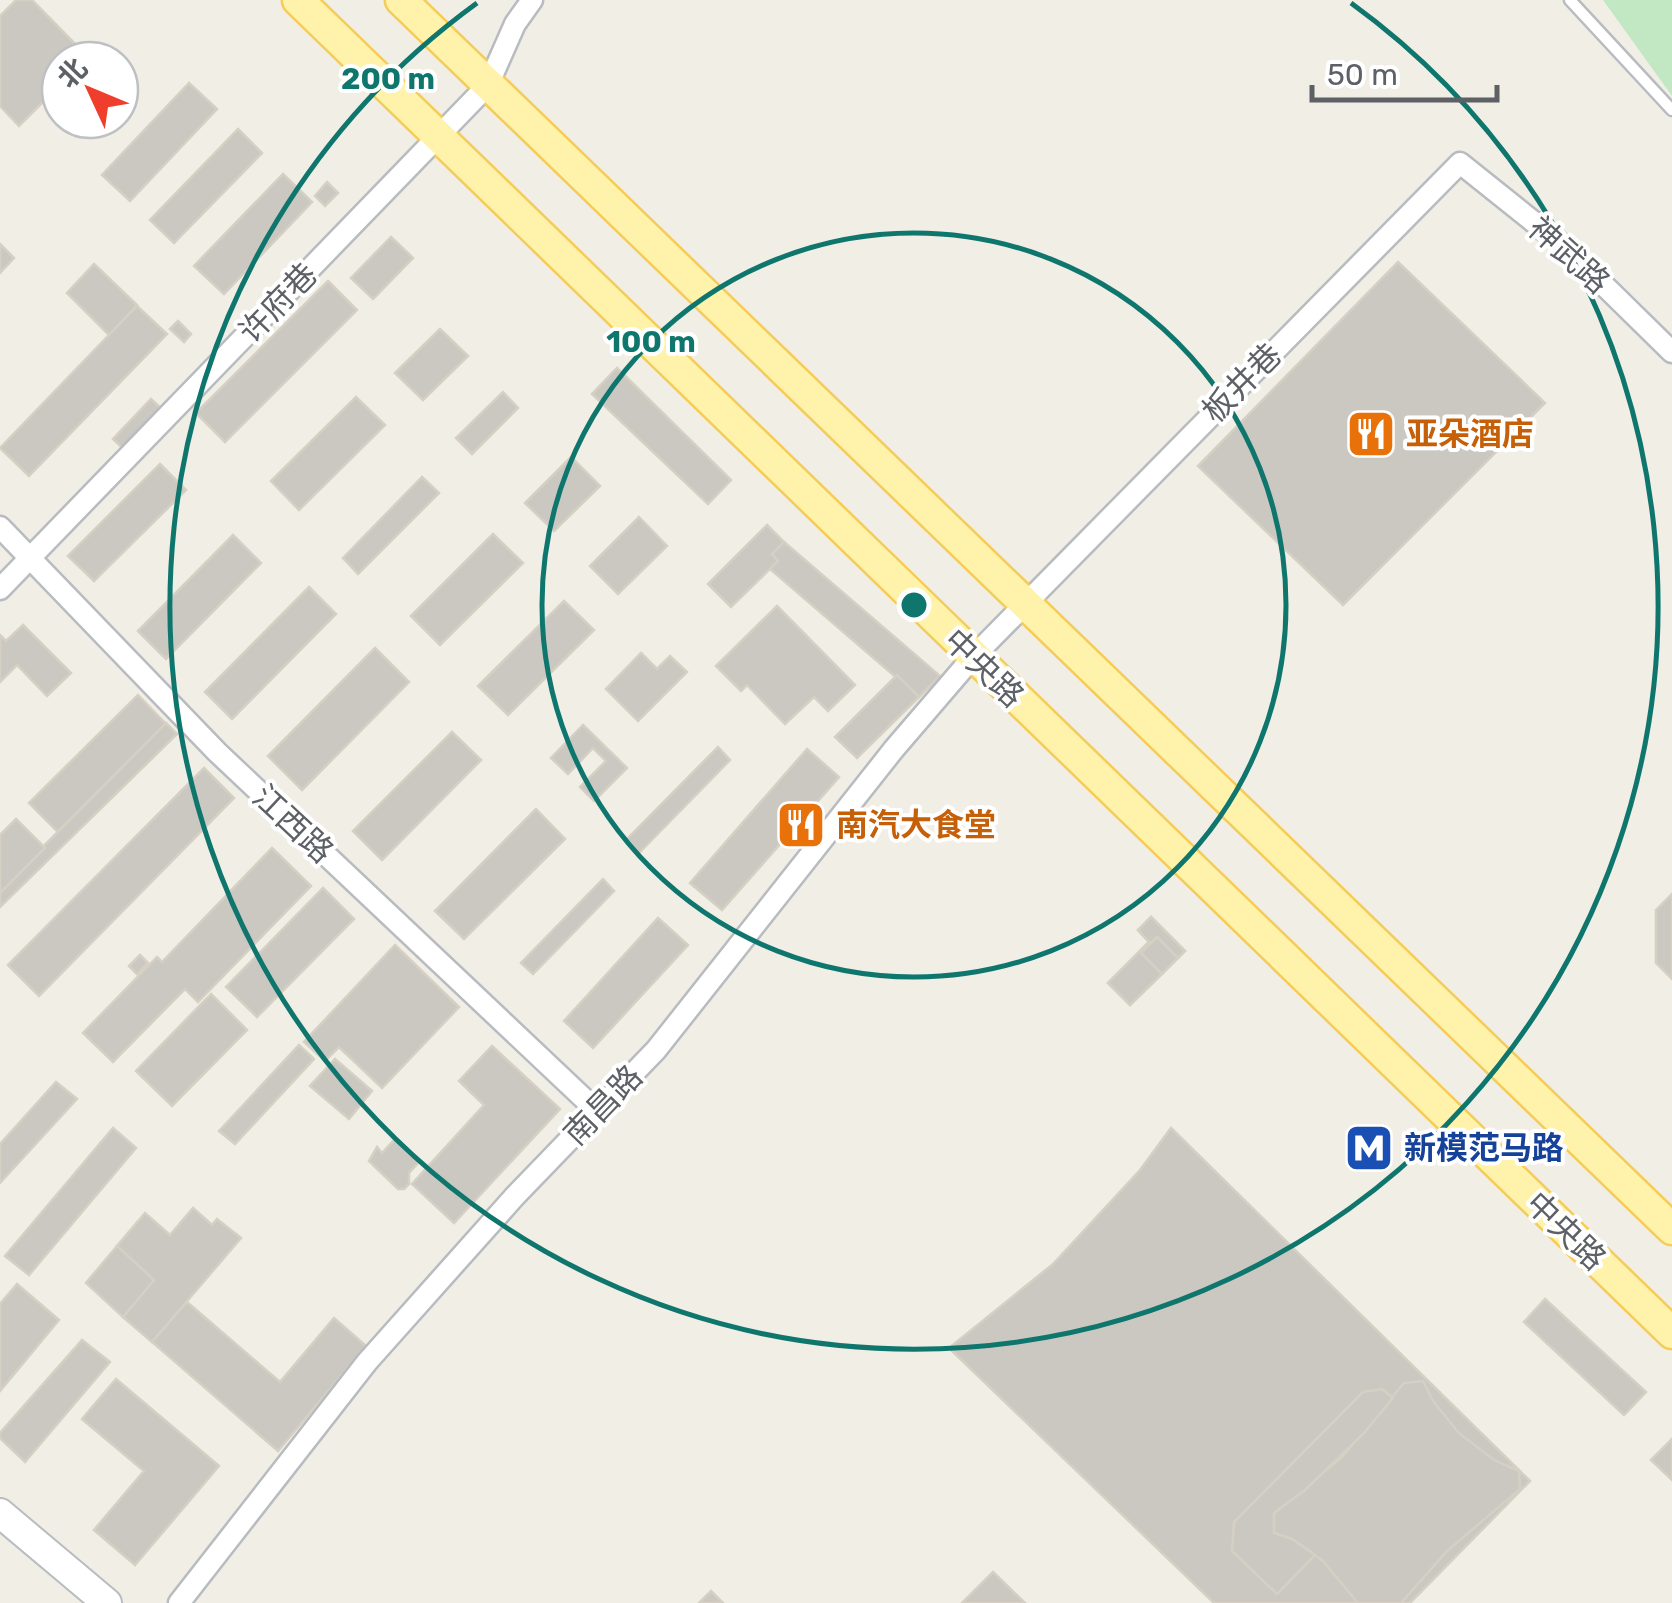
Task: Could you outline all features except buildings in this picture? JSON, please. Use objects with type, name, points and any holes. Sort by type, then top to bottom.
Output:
[{"type":"main road","name":"中央路","points":[[298,0],[1672,1333]]},
{"type":"main road","points":[[401,0],[1672,1229]]},
{"type":"street","name":"许府巷","points":[[0,588],[488,85],[516,24],[532,0]]},
{"type":"street","name":"板井巷","points":[[1024,603],[1460,163]]},
{"type":"street","name":"神武路","points":[[1460,163],[1566,247],[1672,352]]},
{"type":"street","name":"江西路","points":[[0,526],[217,752],[597,1111]]},
{"type":"street","name":"南昌路","points":[[179,1603],[367,1362],[514,1196],[656,1050],[894,749],[1024,603]]},
{"type":"street","points":[[0,1513],[107,1603]]},
{"type":"lane","points":[[1570,0],[1672,110]]},
{"type":"green space","points":[[1603,0],[1672,0],[1672,96]]},
{"type":"place","name":"亚朵酒店","points":[[1371,434]]},
{"type":"place","name":"南汽大食堂","points":[[801,825]]},
{"type":"place","name":"新模范马路","points":[[1369,1148]]}]
